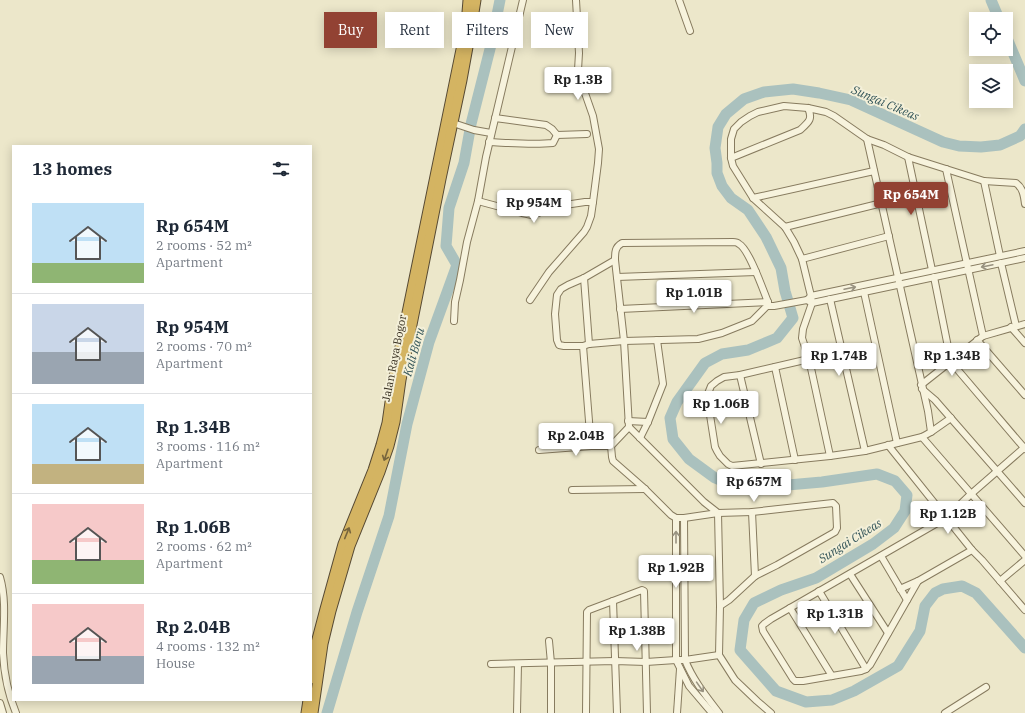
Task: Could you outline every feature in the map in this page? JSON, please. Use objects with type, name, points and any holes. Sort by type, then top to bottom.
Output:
[{"type":"highway","name":"Jalan Raya Bogor","points":[[312,672],[316,643],[343,544],[373,470],[387,423],[434,178],[466,25],[468,0]]},
{"type":"highway","name":"Jalan Raya Bogor","points":[[313,713],[323,644],[333,604],[350,546],[380,472],[395,422],[403,372],[441,179],[464,72],[476,0]]},
{"type":"highway","points":[[306,713],[308,701]]},
{"type":"street","points":[[454,321],[455,302],[467,242],[478,201],[491,133],[523,0]]},
{"type":"street","points":[[530,300],[550,272],[584,232],[591,216],[599,149],[593,116],[578,70],[579,53],[576,0]]},
{"type":"street","points":[[679,0],[690,31]]},
{"type":"street","points":[[830,456],[809,359],[802,338],[810,300],[802,259],[794,242],[784,227],[753,198],[733,166],[731,158],[731,139],[734,129],[746,119],[758,112],[784,106],[808,108],[826,112],[868,139],[908,157],[984,181],[1011,182],[1017,184],[1022,190],[1025,204]]},
{"type":"street","points":[[731,158],[800,130],[806,125],[810,118],[808,108]]},
{"type":"street","points":[[495,118],[546,125],[558,135],[587,134]]},
{"type":"street","points":[[453,123],[474,130],[491,133]]},
{"type":"street","points":[[489,142],[553,143],[558,135]]},
{"type":"street","points":[[868,139],[931,432]]},
{"type":"street","points":[[908,157],[932,270]]},
{"type":"street","points":[[946,169],[983,336]]},
{"type":"street","points":[[753,198],[874,171]]},
{"type":"street","points":[[984,181],[1014,327],[1025,343]]},
{"type":"street","points":[[478,201],[532,215],[547,209],[565,205],[593,202]]},
{"type":"street","points":[[784,227],[882,203]]},
{"type":"street","points":[[802,259],[889,236]]},
{"type":"street","points":[[718,513],[704,502],[629,428],[624,341],[615,250],[622,243],[733,242],[740,244],[756,272],[767,304]]},
{"type":"street","points":[[620,309],[767,304],[774,306],[810,300],[830,299],[968,270],[1025,251]]},
{"type":"street","points":[[810,300],[898,278],[967,263],[1025,258]]},
{"type":"street","points":[[615,260],[561,289],[557,295],[555,314],[557,340],[559,345],[564,346],[624,341],[698,339],[722,333],[752,321],[767,304]]},
{"type":"street","points":[[617,277],[756,272]]},
{"type":"street","points":[[918,581],[870,665],[861,671],[796,681],[793,679],[763,631],[762,626],[764,624],[946,518],[971,494],[1025,448],[951,362],[934,277]]},
{"type":"street","points":[[584,278],[591,446]]},
{"type":"street","points":[[864,292],[897,443]]},
{"type":"street","points":[[830,299],[865,451]]},
{"type":"street","points":[[922,387],[983,336],[1025,324]]},
{"type":"street","points":[[640,438],[663,384],[657,340]]},
{"type":"street","points":[[977,340],[1025,395]]},
{"type":"street","points":[[809,359],[740,375],[724,377],[711,386],[707,396],[715,447],[720,456],[728,464],[732,466],[761,464],[865,451],[922,437],[951,418]]},
{"type":"street","points":[[775,367],[795,460]]},
{"type":"street","points":[[740,375],[761,464]]},
{"type":"street","points":[[922,387],[1025,503]]},
{"type":"street","points":[[628,421],[648,422]]},
{"type":"street","points":[[539,450],[611,446],[629,428]]},
{"type":"street","points":[[922,437],[1025,556]]},
{"type":"street","points":[[611,446],[613,461],[676,518],[718,513],[752,512],[833,503],[836,506],[837,528],[835,532],[755,576],[729,600],[720,606]]},
{"type":"street","points":[[888,446],[972,550],[1025,610]]},
{"type":"street","points":[[572,490],[645,489]]},
{"type":"street","points":[[752,512],[755,576]]},
{"type":"street","points":[[718,513],[720,655],[735,680],[757,702],[771,713]]},
{"type":"street","points":[[676,518],[676,660],[689,686],[712,713]]},
{"type":"street","points":[[684,518],[685,660],[698,684],[719,713]]},
{"type":"street","points":[[900,589],[918,581],[972,550]]},
{"type":"street","points":[[881,556],[907,600]]},
{"type":"street","points":[[1000,581],[1025,560]]},
{"type":"street","points":[[850,574],[888,633]]},
{"type":"street","points":[[0,577],[3,606],[3,656],[6,677],[12,699]]},
{"type":"street","points":[[586,713],[587,612],[642,590],[644,591],[647,713]]},
{"type":"street","points":[[820,591],[866,669]]},
{"type":"street","points":[[613,601],[617,713]]},
{"type":"street","points":[[790,608],[832,676]]},
{"type":"street","points":[[549,641],[551,663],[551,713]]},
{"type":"street","points":[[491,664],[615,661],[646,662],[685,660],[720,655]]},
{"type":"street","points":[[517,713],[518,664]]},
{"type":"street","points":[[677,713],[680,668]]},
{"type":"street","points":[[679,690],[689,686]]},
{"type":"street","points":[[945,713],[986,687]]},
{"type":"street","points":[[13,701],[16,713]]},
{"type":"street","points":[[0,703],[3,713]]},
{"type":"waterway","name":"Kali Baru","points":[[327,713],[357,612],[389,516],[407,424],[429,342],[457,265],[446,246],[449,208],[464,163],[471,124],[491,45],[500,0]]},
{"type":"waterway","name":"Sungai Cikeas","points":[[991,0],[996,12]]},
{"type":"waterway","name":"Sungai Cikeas","points":[[1013,53],[1025,81]]},
{"type":"waterway","name":"Sungai Cikeas","points":[[1025,129],[1020,136],[1000,145],[981,147],[959,146],[943,142],[851,100],[819,93],[793,89],[764,92],[744,99],[726,114],[718,127],[715,148],[717,173],[722,186],[731,198],[748,210],[766,237],[781,268],[785,291],[793,318],[777,338],[748,350],[722,354],[705,363],[677,402],[670,418],[673,439],[689,459],[715,478],[742,489],[822,482],[877,474],[895,481],[907,495],[905,511],[894,528],[873,544],[816,578],[781,590],[754,603],[744,620],[740,650],[776,691],[806,702],[832,700],[854,691],[898,666],[920,631],[925,606],[935,593],[943,589],[962,586],[976,593],[1025,648]]}]
